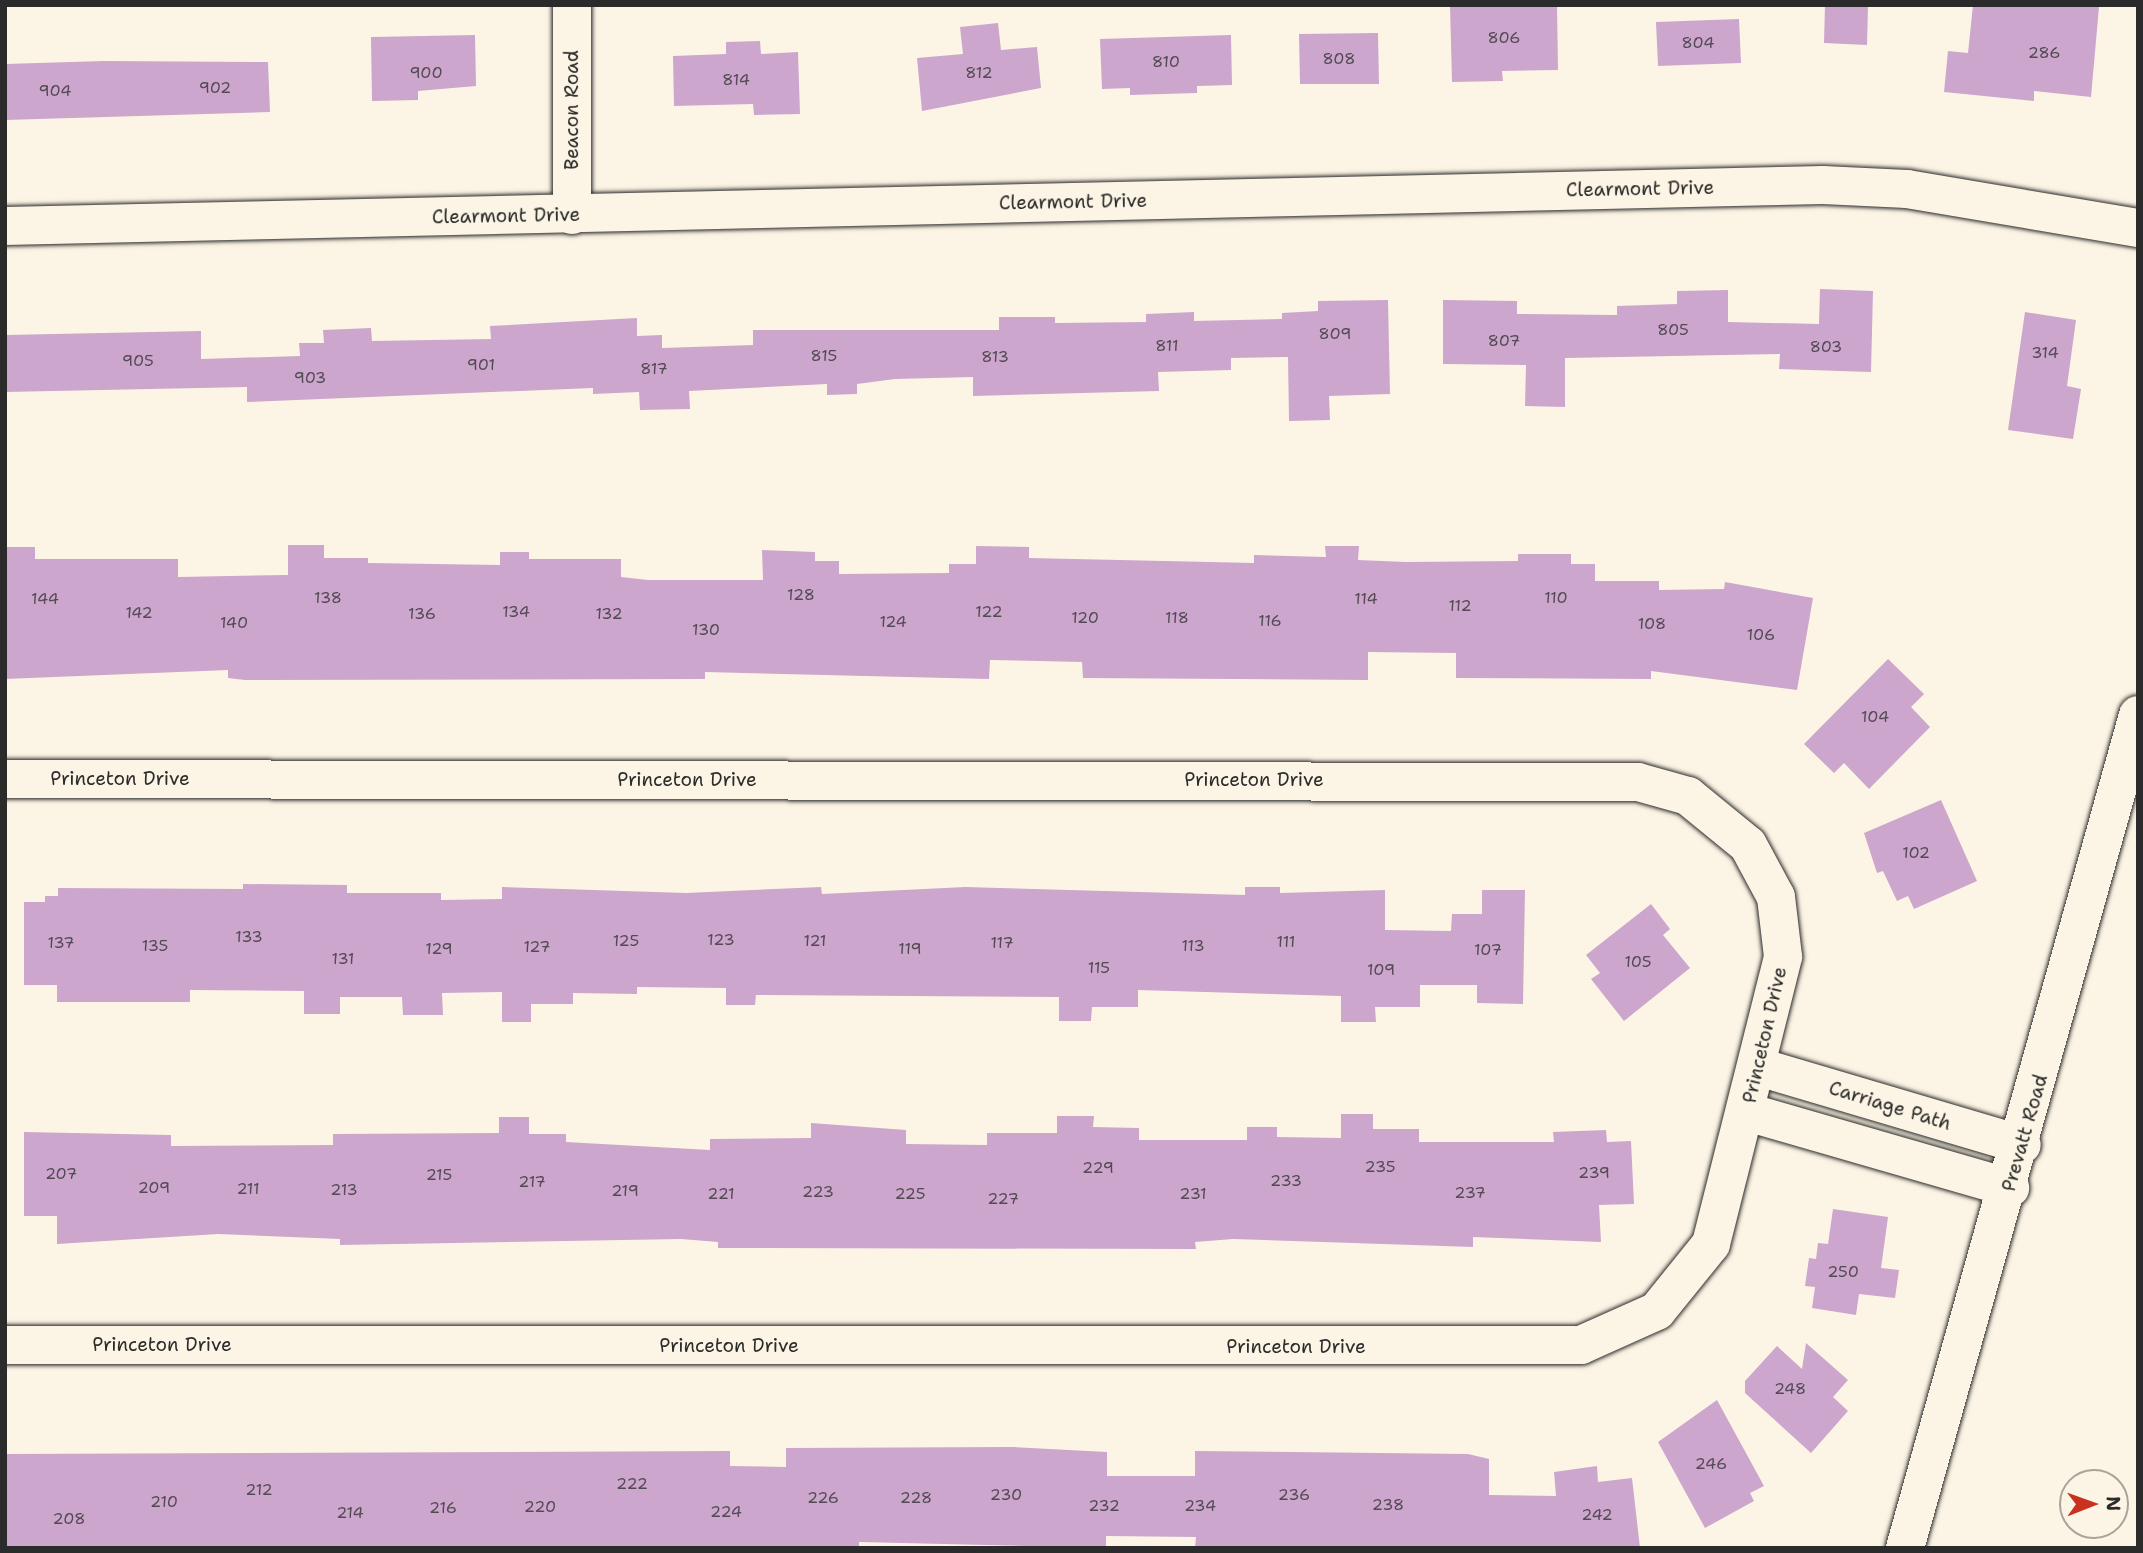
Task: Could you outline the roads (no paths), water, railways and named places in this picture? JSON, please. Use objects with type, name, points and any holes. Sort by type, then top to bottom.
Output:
[{"type":"street","name":"Beacon Road","points":[[572,5],[572,215]]},
{"type":"street","name":"Clearmont Drive","points":[[5,226],[1823,185],[1907,189],[2138,228]]},
{"type":"street","name":"Prevatt Road","points":[[1905,1548],[2022,1146],[2138,715]]},
{"type":"street","name":"Princeton Drive","points":[[5,779],[1638,782],[1688,796],[1731,826],[1765,870],[1776,897],[1783,957],[1759,1067],[1720,1217],[1697,1269],[1657,1311],[1581,1345],[5,1345]]},
{"type":"street","name":"Carriage Path","points":[[1759,1067],[2022,1146]]},
{"type":"street","points":[[1747,1112],[2010,1188]]}]
